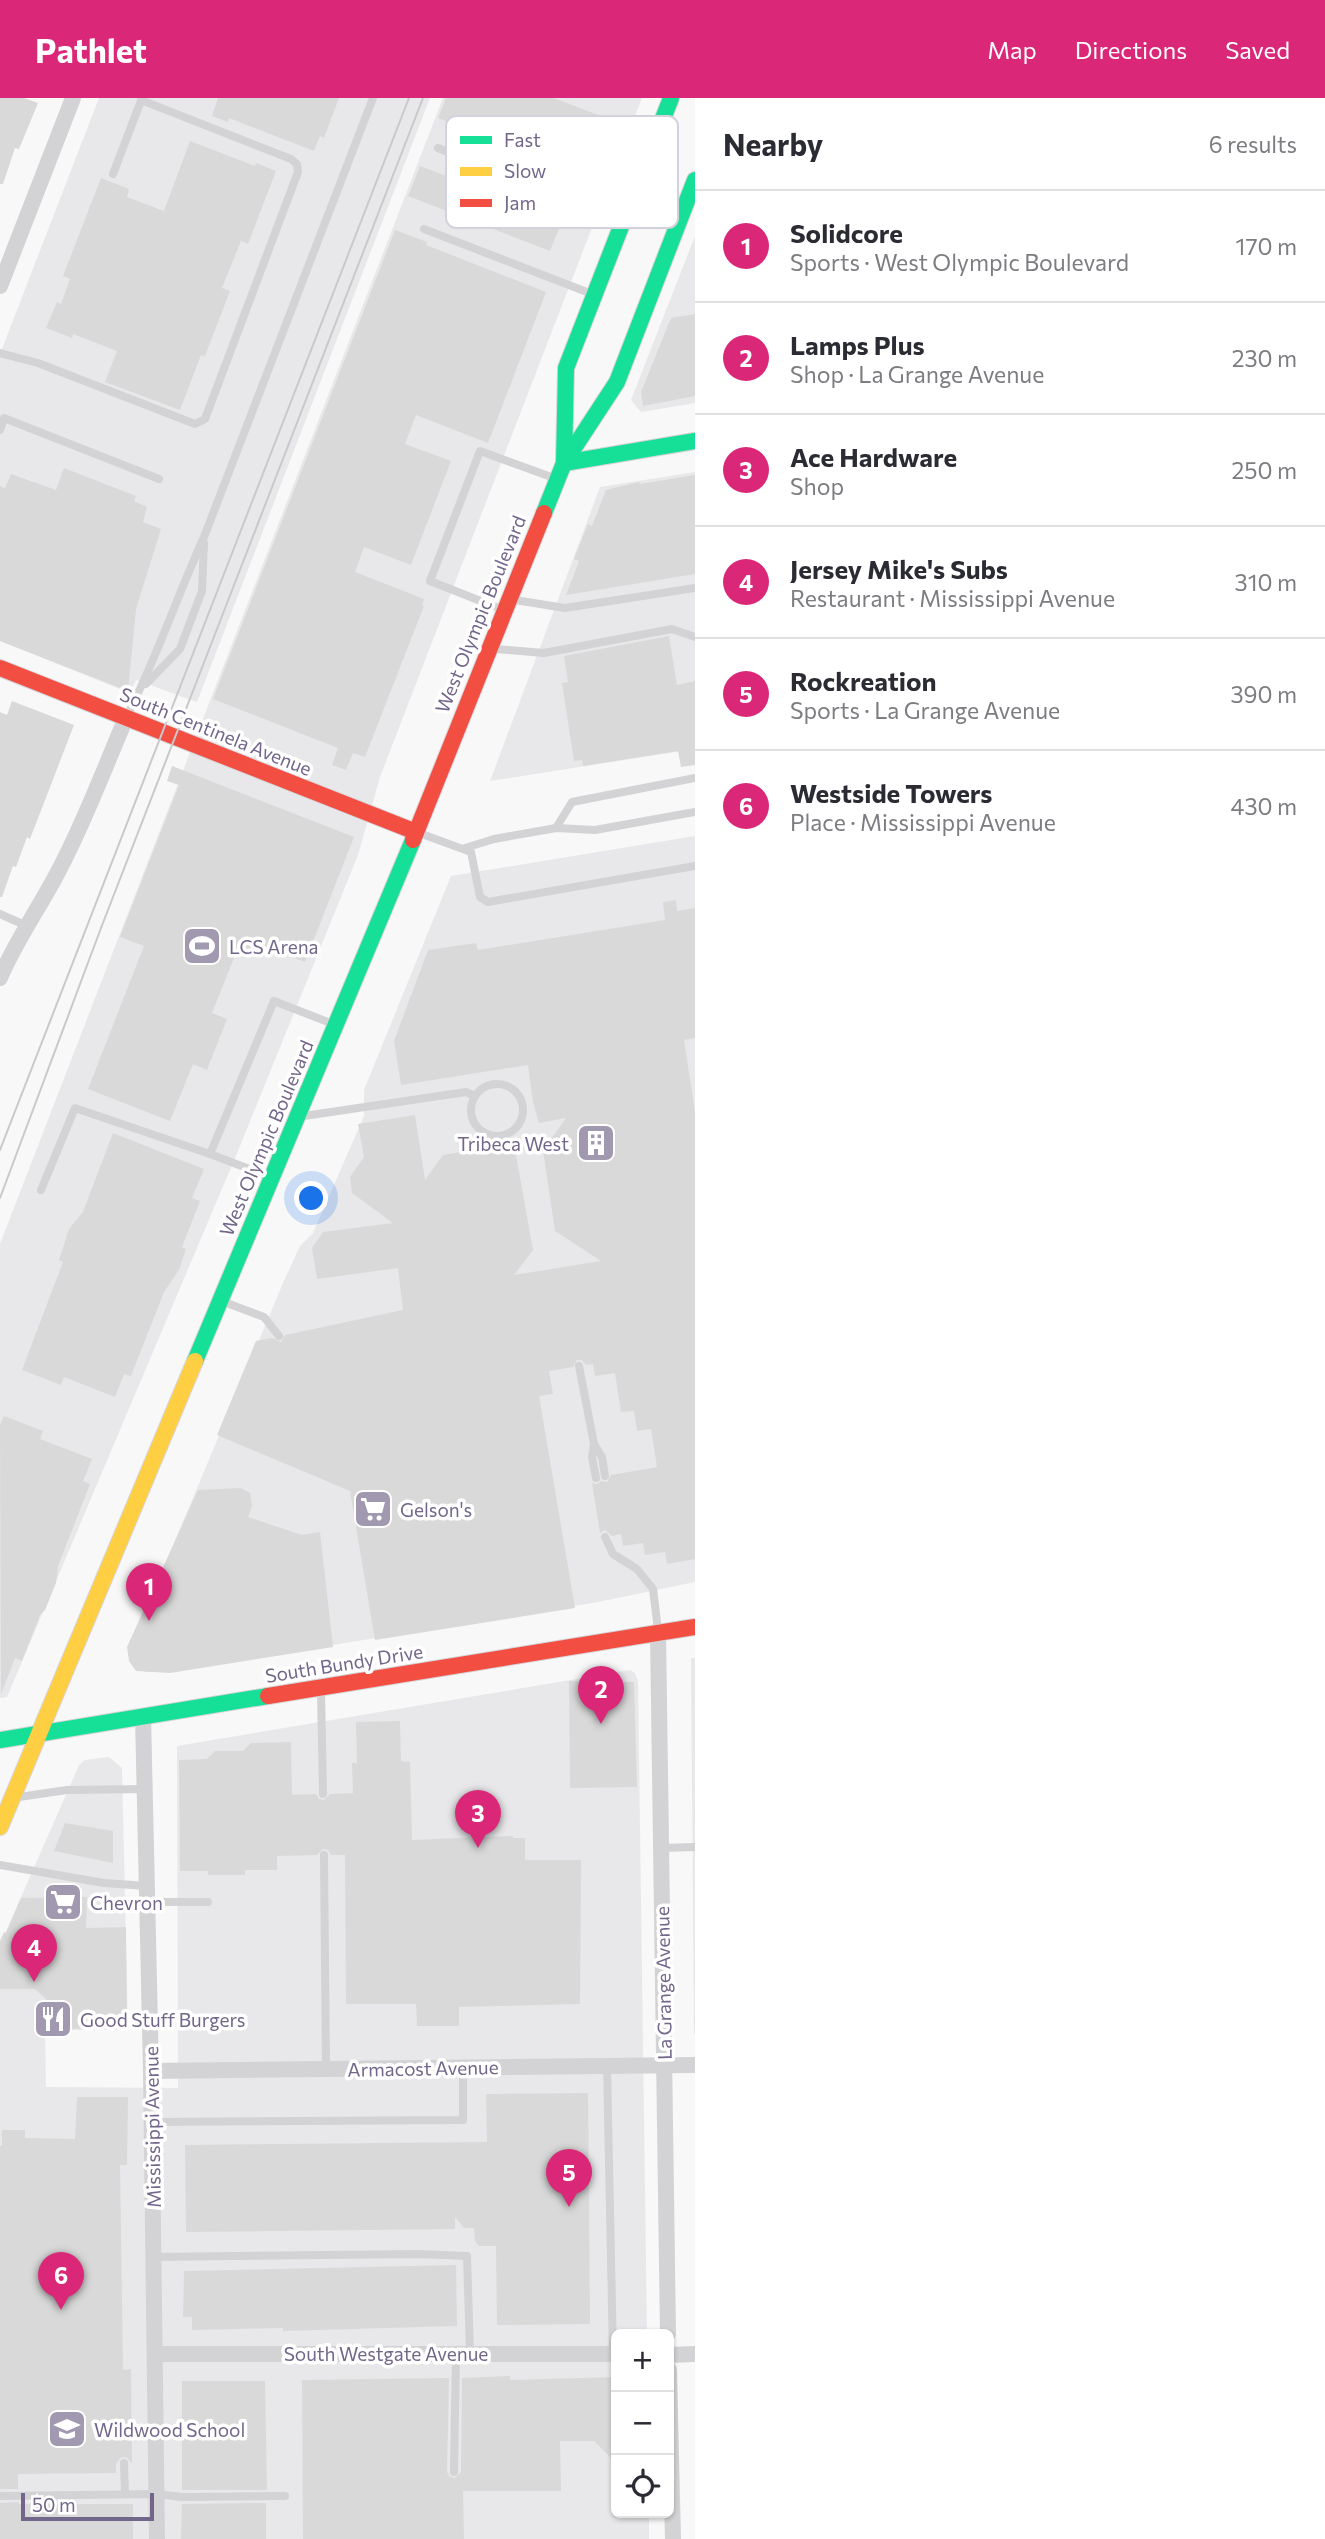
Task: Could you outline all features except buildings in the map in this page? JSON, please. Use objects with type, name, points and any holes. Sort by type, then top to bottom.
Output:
[{"type":"main road","points":[[664,116],[671,98]]},
{"type":"main road","points":[[678,224],[695,180]]},
{"type":"main road","points":[[564,463],[566,368],[620,228]]},
{"type":"main road","points":[[564,463],[617,382],[676,228]]},
{"type":"main road","points":[[564,463],[695,441]]},
{"type":"main road","name":"West Olympic Boulevard","points":[[0,1827],[416,832],[564,463]]},
{"type":"main road","name":"South Centinela Avenue","points":[[0,668],[416,832]]},
{"type":"main road","name":"South Bundy Drive","points":[[0,1740],[695,1627]]},
{"type":"street","points":[[0,286],[6,252],[73,98]]},
{"type":"street","points":[[0,978],[4,956],[27,926],[59,871],[84,820],[126,718]]},
{"type":"street","name":"La Grange Avenue","points":[[658,1633],[668,2329]]},
{"type":"street","name":"Mississippi Avenue","points":[[143,1716],[157,2539]]},
{"type":"street","name":"Armacost Avenue","points":[[151,2071],[695,2065]]},
{"type":"street","name":"South Westgate Avenue","points":[[155,2354],[611,2354]]},
{"type":"street","points":[[674,2355],[695,2354]]},
{"type":"street","points":[[670,2392],[673,2539]]},
{"type":"lane","points":[[126,718],[204,537],[373,98]]},
{"type":"lane","points":[[0,353],[38,363],[195,424],[205,419],[298,172],[297,164],[291,159],[142,99],[113,174]]},
{"type":"lane","points":[[438,148],[446,151]]},
{"type":"lane","points":[[424,229],[594,295]]},
{"type":"lane","points":[[1,426],[4,418],[159,479]]},
{"type":"lane","points":[[557,479],[480,452],[430,581],[506,605],[565,608],[695,588]]},
{"type":"lane","points":[[141,688],[180,649],[202,591],[204,537]]},
{"type":"lane","points":[[489,648],[544,653],[673,629],[695,637]]},
{"type":"lane","points":[[556,828],[572,802],[695,778]]},
{"type":"lane","points":[[465,848],[494,839],[556,828],[596,830],[695,813]]},
{"type":"lane","points":[[416,832],[471,852],[480,897],[488,902],[695,866]]},
{"type":"lane","points":[[0,914],[27,926]]},
{"type":"lane","points":[[210,1154],[274,1001],[336,1025]]},
{"type":"lane","points":[[489,1085],[506,1085],[520,1096],[523,1104],[520,1122],[508,1133],[492,1135],[484,1132],[477,1127],[471,1112],[475,1096],[489,1085]]},
{"type":"lane","points":[[298,1117],[466,1092],[475,1096]]},
{"type":"lane","points":[[41,1189],[75,1108],[272,1178]]},
{"type":"lane","points":[[221,1301],[264,1317],[279,1336]]},
{"type":"lane","points":[[579,1367],[594,1444],[592,1457],[600,1477]]},
{"type":"lane","points":[[609,1536],[613,1555],[630,1563],[645,1575],[653,1589],[658,1633]]},
{"type":"lane","points":[[321,1688],[323,1794]]},
{"type":"lane","points":[[13,1798],[66,1790],[145,1789]]},
{"type":"lane","points":[[661,1848],[695,1847]]},
{"type":"lane","points":[[324,1855],[326,2069]]},
{"type":"lane","points":[[0,1865],[103,1883],[147,1894],[208,1902]]},
{"type":"lane","points":[[607,2066],[614,2329]]},
{"type":"lane","points":[[152,2122],[463,2120],[463,2068]]},
{"type":"lane","points":[[153,2257],[405,2254],[467,2256],[454,2472]]},
{"type":"lane","points":[[124,2463],[125,2494]]},
{"type":"lane","points":[[0,2496],[285,2496]]},
{"type":"shaded area","points":[[99,98],[430,98],[197,702],[136,680],[130,693],[0,641],[0,354]]},
{"type":"shaded area","points":[[443,98],[642,98],[635,116],[446,116],[446,228],[592,228],[380,777],[358,855],[238,1151],[7,1697],[0,1698],[0,1244]]},
{"type":"shaded area","points":[[695,236],[695,403],[641,412],[631,400]]},
{"type":"shaded area","points":[[695,472],[695,749],[490,781],[600,487]]},
{"type":"shaded area","points":[[695,836],[695,1582],[598,1602],[166,1672],[145,1672],[133,1662],[130,1648],[283,1283],[300,1246],[313,1233],[364,1116],[364,1090],[451,876]]},
{"type":"shaded area","points":[[691,1658],[695,1658],[695,2034],[694,2034]]},
{"type":"shaded area","points":[[630,1670],[635,1673],[638,1682],[647,2329],[611,2329],[611,2518],[649,2518],[649,2539],[0,2539],[0,1945],[79,1765],[85,1760],[109,1757],[122,1768],[128,2030],[45,2030],[46,2087],[178,2088],[177,1746]]},
{"type":"tram line","points":[[0,1150],[409,98]]},
{"type":"tram line","points":[[0,1198],[101,928],[423,98]]},
{"type":"traffic: fast","points":[[664,116],[671,98]]},
{"type":"traffic: fast","points":[[678,224],[695,180]]},
{"type":"traffic: fast","points":[[564,462],[566,368],[620,228]]},
{"type":"traffic: fast","points":[[544,513],[564,463],[617,382],[676,228]]},
{"type":"traffic: fast","points":[[564,463],[695,441]]},
{"type":"traffic: fast","points":[[195,1361],[413,840]]},
{"type":"traffic: fast","points":[[0,1740],[268,1696]]},
{"type":"traffic: slow","points":[[0,1827],[195,1361]]},
{"type":"traffic: jam","points":[[413,840],[544,513]]},
{"type":"traffic: jam","points":[[0,668],[416,832]]},
{"type":"traffic: jam","points":[[268,1696],[695,1627]]},
{"type":"place","name":"LCS Arena","points":[[202,946]]},
{"type":"place","name":"Tribeca West","points":[[596,1143]]},
{"type":"place","name":"Gelson's","points":[[373,1509]]},
{"type":"place","name":"Solidcore","points":[[149,1621]]},
{"type":"place","name":"Lamps Plus","points":[[601,1724]]},
{"type":"place","name":"Ace Hardware","points":[[478,1848]]},
{"type":"place","name":"Chevron","points":[[63,1902]]},
{"type":"place","name":"Jersey Mike's Subs","points":[[34,1982]]},
{"type":"place","name":"Good Stuff Burgers","points":[[53,2019]]},
{"type":"place","name":"Rockreation","points":[[569,2207]]},
{"type":"place","name":"Westside Towers","points":[[61,2310]]},
{"type":"place","name":"Wildwood School","points":[[67,2429]]}]
